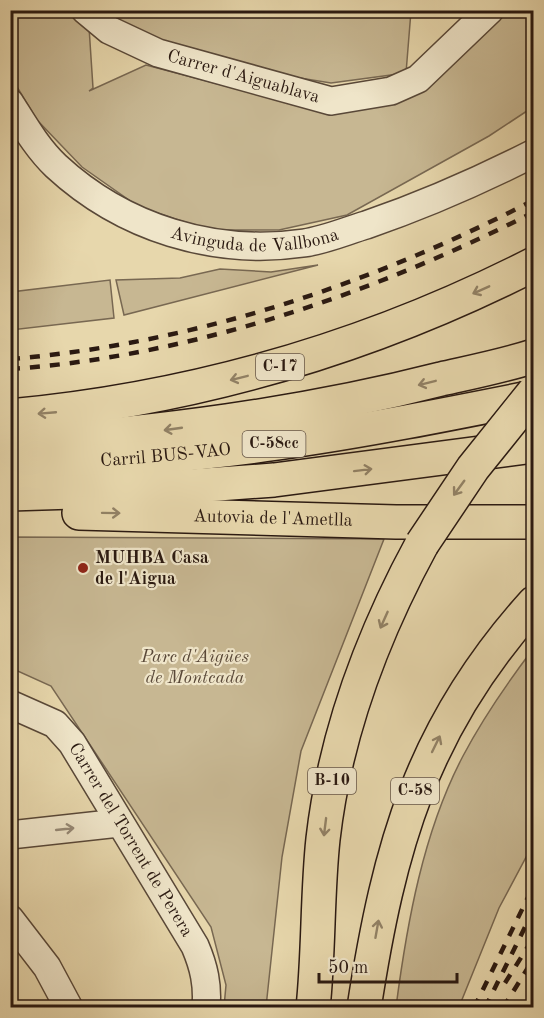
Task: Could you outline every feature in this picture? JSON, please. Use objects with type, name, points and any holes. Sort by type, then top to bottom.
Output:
[{"type":"highway","name":"C-17","points":[[10,416],[69,410],[179,392],[294,363],[400,326],[534,264]]},
{"type":"highway","points":[[10,444],[147,432],[260,417],[351,400],[534,356]]},
{"type":"highway","name":"B-10","points":[[313,1008],[323,842],[334,770],[358,685],[384,620],[422,544],[473,468],[534,392]]},
{"type":"highway","name":"Carril BUS-VAO","points":[[10,466],[144,458],[276,444],[534,397]]},
{"type":"highway","points":[[18,500],[314,456],[458,425],[534,404]]},
{"type":"highway","points":[[438,461],[534,437]]},
{"type":"highway","points":[[18,500],[205,486],[438,461],[534,447]]},
{"type":"highway","name":"Autovia de l'Ametlla","points":[[18,500],[396,522],[534,522]]},
{"type":"highway","name":"C-58","points":[[364,1008],[389,870],[416,788],[457,705],[510,629],[534,603]]},
{"type":"street","name":"Carrer d'Aiguablava","points":[[85,10],[118,35],[158,53],[331,101],[391,91],[418,79],[490,10]]},
{"type":"street","name":"Avinguda de Vallbona","points":[[10,103],[35,143],[56,165],[92,195],[117,210],[168,233],[197,241],[272,245],[306,242],[398,214],[484,178],[534,153]]},
{"type":"street","name":"Carrer del Torrent de Perera","points":[[10,704],[48,720],[66,734],[195,946],[203,964],[206,981],[206,1008]]},
{"type":"street","points":[[10,835],[119,823]]},
{"type":"street","points":[[10,919],[47,967],[69,1008]]},
{"type":"green space","points":[[11,11],[71,11],[89,27],[93,88],[89,91],[146,65],[271,98],[396,99],[502,11],[533,11],[533,107],[489,136],[347,215],[279,230],[209,230],[139,207],[82,167],[37,120],[11,77]]},
{"type":"green space","points":[[105,11],[411,11],[406,73],[331,83],[281,75],[159,45]]},
{"type":"green space","points":[[318,265],[124,315],[116,280],[180,278],[220,269],[271,272]]},
{"type":"green space","points":[[110,280],[114,318],[11,330],[11,292]]},
{"type":"green space","name":"Parc d'Aigües de Montcada","points":[[11,537],[384,539],[301,751],[282,857],[266,1007],[224,1007],[226,985],[211,927],[51,686],[11,668]]},
{"type":"green space","points":[[533,649],[533,844],[499,908],[459,1007],[396,1007],[411,911],[437,815],[471,742],[514,674]]},
{"type":"railway","points":[[10,359],[146,340],[280,305],[410,258],[534,200]]},
{"type":"railway","points":[[10,369],[77,362],[145,351],[280,316],[410,269],[534,212]]},
{"type":"railway","points":[[474,1008],[534,885]]},
{"type":"railway","points":[[485,1008],[534,909]]},
{"type":"railway","points":[[505,983],[534,937]]},
{"type":"railway","points":[[503,1008],[534,958]]},
{"type":"place","name":"MUHBA Casa de l'Aigua","points":[[83,568]]}]
